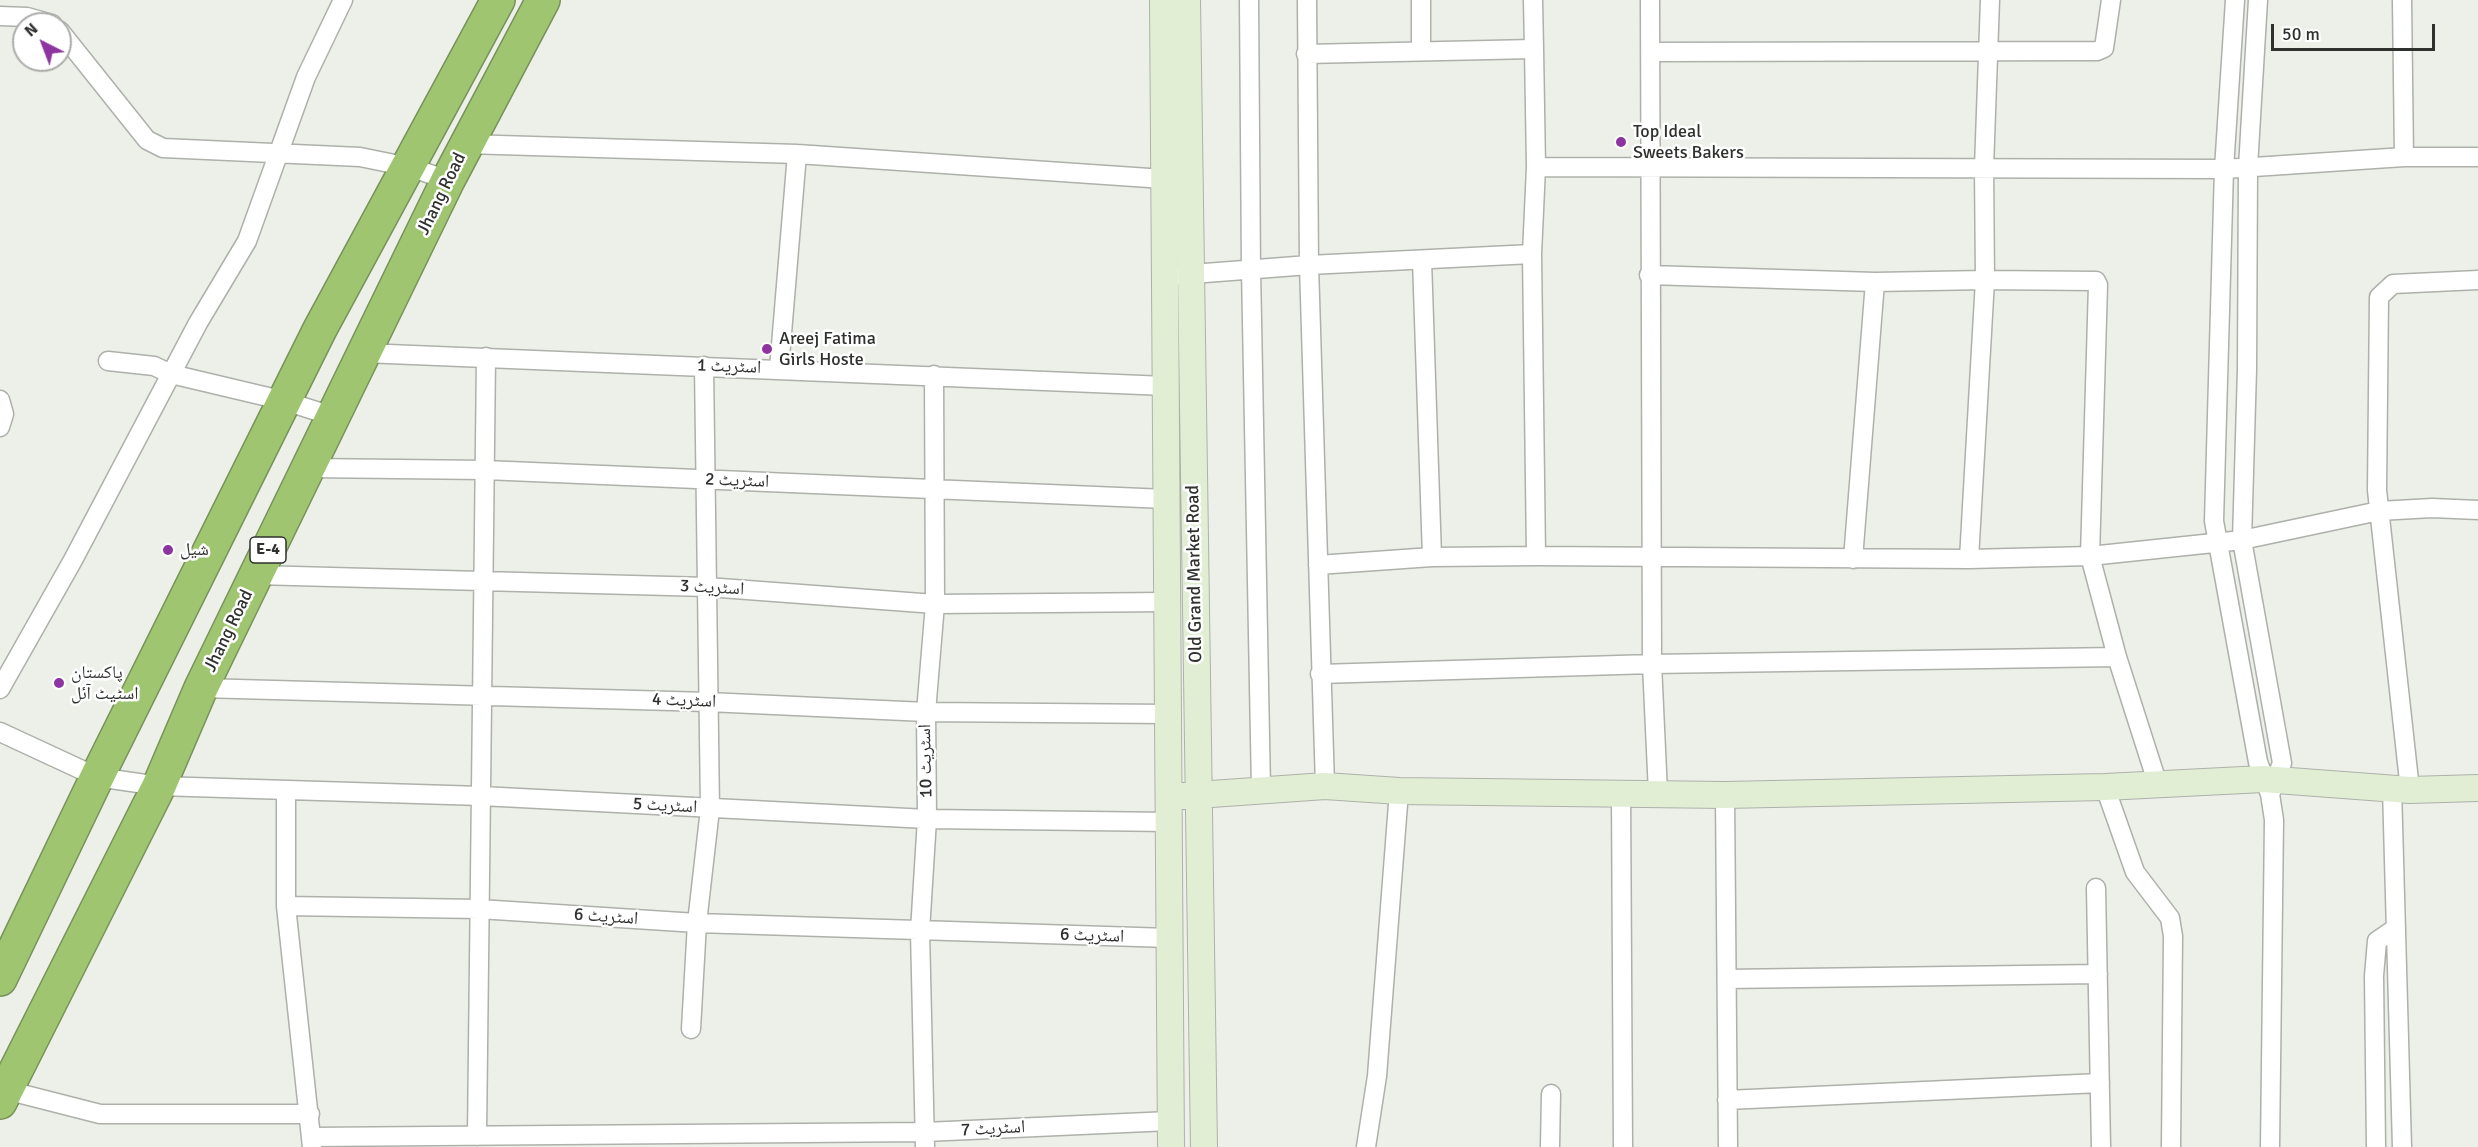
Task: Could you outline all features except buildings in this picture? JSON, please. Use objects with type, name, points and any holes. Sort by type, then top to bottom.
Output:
[{"type":"highway","points":[[0,979],[97,777],[320,329],[498,0]]},
{"type":"highway","name":"Jhang Road","points":[[3,1096],[159,786],[201,688],[335,417],[448,180],[543,0]]},
{"type":"street","points":[[0,689],[73,560],[171,374],[247,241],[306,77],[343,0]]},
{"type":"street","name":"Old Grand Market Road","points":[[1163,0],[1171,1147]]},
{"type":"street","name":"Old Grand Market Road","points":[[1187,0],[1204,1147]]},
{"type":"street","points":[[1249,0],[1251,269],[1261,789]]},
{"type":"street","points":[[1307,0],[1309,265],[1325,786]]},
{"type":"street","points":[[1420,0],[1421,51]]},
{"type":"street","points":[[1533,0],[1536,167],[1532,254],[1536,556]]},
{"type":"street","points":[[1650,0],[1652,52],[1649,275],[1652,664],[1658,793]]},
{"type":"street","points":[[1969,559],[1985,280],[1984,168],[1990,0]]},
{"type":"street","points":[[1652,52],[1988,49],[2097,51],[2104,48],[2111,0]]},
{"type":"street","points":[[2235,0],[2224,169],[2214,521],[2270,784],[2274,820],[2270,1147]]},
{"type":"street","points":[[2258,0],[2248,167],[2247,369],[2242,540],[2283,763],[2270,784]]},
{"type":"street","points":[[2402,0],[2404,157]]},
{"type":"street","points":[[72,46],[147,140],[163,148],[360,157],[409,167],[448,180]]},
{"type":"street","points":[[1306,54],[1534,49]]},
{"type":"street","points":[[466,144],[797,154],[1164,179]]},
{"type":"street","points":[[779,369],[797,154]]},
{"type":"street","points":[[1536,167],[2224,169],[2404,157],[2478,156]]},
{"type":"street","points":[[1165,275],[1532,254]]},
{"type":"street","points":[[1422,260],[1432,557]]},
{"type":"street","points":[[1649,275],[1875,282],[2091,279],[2098,285],[2090,556],[2117,657],[2158,785]]},
{"type":"street","points":[[2402,1147],[2396,928],[2401,789],[2379,511],[2379,297],[2393,284],[2478,280]]},
{"type":"street","points":[[1853,559],[1875,282]]},
{"type":"street","name":"اسٹریٹ 1","points":[[364,353],[1166,386]]},
{"type":"street","points":[[477,1136],[486,357]]},
{"type":"street","points":[[108,361],[154,366],[171,374],[285,400],[335,417]]},
{"type":"street","points":[[691,1029],[697,923],[710,809],[704,366]]},
{"type":"street","name":"اسٹریٹ 10","points":[[925,1140],[920,931],[927,819],[926,712],[935,604],[934,375]]},
{"type":"street","points":[[0,400],[4,414],[0,427]]},
{"type":"street","name":"اسٹریٹ 2","points":[[309,468],[485,470],[1166,499]]},
{"type":"street","points":[[1318,565],[1432,557],[1969,559],[2090,556],[2218,544],[2379,511],[2432,508],[2478,510]]},
{"type":"street","name":"اسٹریٹ 3","points":[[256,574],[707,587],[935,604],[1167,602]]},
{"type":"street","points":[[1320,674],[1652,664],[2117,657]]},
{"type":"street","name":"اسٹریٹ 4","points":[[201,688],[708,702],[926,712],[1168,714]]},
{"type":"street","name":"اسٹریٹ 5","points":[[0,732],[97,777],[159,786],[481,796],[927,819],[1170,810]]},
{"type":"street","points":[[1170,810],[1199,797],[1261,789],[1325,786],[1399,791],[1725,795],[2158,785],[2270,784],[2401,789],[2478,788]]},
{"type":"street","points":[[2105,787],[2135,872],[2170,918],[2173,936],[2171,1147]]},
{"type":"street","points":[[286,790],[286,906],[312,1142]]},
{"type":"street","points":[[1366,1147],[1377,1076],[1399,791]]},
{"type":"street","points":[[1621,793],[1623,1147]]},
{"type":"street","points":[[1725,795],[1728,1147]]},
{"type":"street","points":[[2096,888],[2101,1147]]},
{"type":"street","name":"اسٹریٹ 6","points":[[286,906],[479,909],[697,923],[1169,938]]},
{"type":"street","points":[[2376,1147],[2374,976],[2377,941],[2396,928]]},
{"type":"street","points":[[1727,979],[2098,974]]},
{"type":"street","points":[[1727,1100],[2100,1083]]},
{"type":"street","points":[[1550,1147],[1551,1094]]},
{"type":"street","points":[[3,1096],[100,1113],[310,1114]]},
{"type":"street","name":"اسٹریٹ 7","points":[[312,1142],[477,1136],[925,1140],[1170,1120]]},
{"type":"place","name":"Top Ideal Sweets Bakers","points":[[1621,142]]},
{"type":"place","name":"Areej Fatima Girls Hoste","points":[[767,349]]},
{"type":"place","name":"شیل","points":[[168,550]]},
{"type":"place","name":"پاکستان اسٹیٹ آئل","points":[[59,683]]}]
